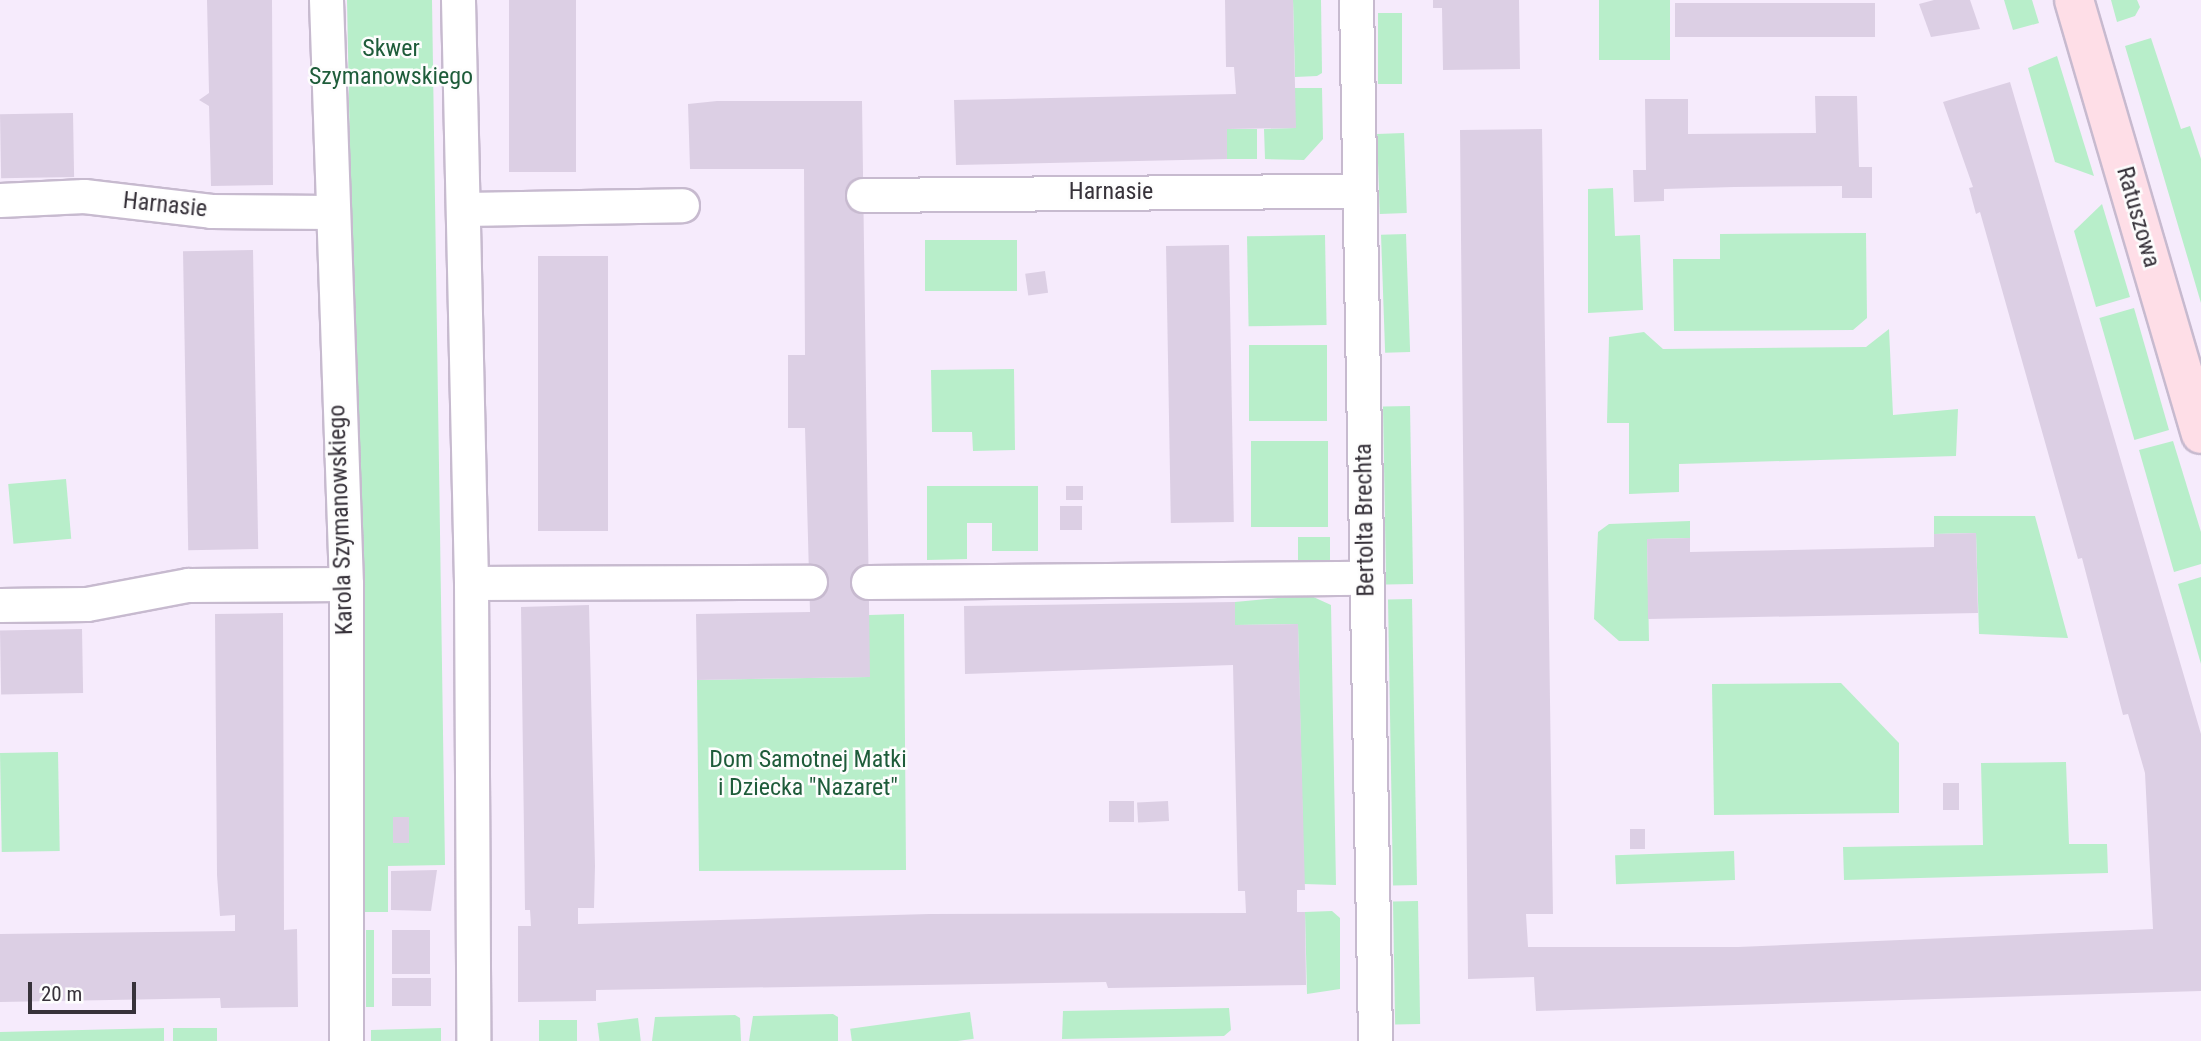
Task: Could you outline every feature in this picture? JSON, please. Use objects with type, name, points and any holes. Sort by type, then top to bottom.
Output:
[{"type":"street","name":"Karola Szymanowskiego","points":[[326,0],[345,584],[346,1041]]},
{"type":"street","points":[[458,0],[471,583],[473,1041]]},
{"type":"street","name":"Bertolta Brechta","points":[[1356,0],[1375,1041]]},
{"type":"street","name":"Ratuszowa","points":[[2074,0],[2201,434]]},
{"type":"street","name":"Harnasie","points":[[863,195],[1359,191]]},
{"type":"street","name":"Harnasie","points":[[0,200],[84,196],[211,211],[331,212]]},
{"type":"street","points":[[463,209],[682,205]]},
{"type":"street","points":[[868,582],[1366,578]]},
{"type":"street","points":[[471,583],[810,582]]},
{"type":"street","points":[[0,606],[87,604],[188,585],[345,584]]},
{"type":"green space","name":"Skwer Szymanowskiego","points":[[347,0],[432,0],[445,865],[388,866],[388,912],[365,912]]},
{"type":"green space","points":[[1293,0],[1321,0],[1322,73],[1317,76],[1295,77]]},
{"type":"green space","points":[[1599,0],[1670,0],[1670,60],[1599,60]]},
{"type":"green space","points":[[2004,0],[2032,0],[2039,23],[2013,30]]},
{"type":"green space","points":[[2111,0],[2137,0],[2140,7],[2135,16],[2117,22]]},
{"type":"green space","points":[[1378,13],[1402,13],[1402,84],[1378,84]]},
{"type":"green space","points":[[2151,38],[2181,129],[2190,126],[2201,159],[2201,303],[2125,46]]},
{"type":"green space","points":[[2057,56],[2094,176],[2055,162],[2028,68]]},
{"type":"green space","points":[[1295,88],[1322,88],[1323,139],[1304,160],[1265,159],[1264,129],[1295,128]]},
{"type":"green space","points":[[1227,129],[1257,129],[1257,159],[1227,159]]},
{"type":"green space","points":[[1404,133],[1407,213],[1380,214],[1377,134]]},
{"type":"green space","points":[[1613,188],[1615,236],[1640,235],[1643,310],[1588,313],[1588,189]]},
{"type":"green space","points":[[2102,204],[2130,297],[2096,307],[2074,231]]},
{"type":"green space","points":[[1866,233],[1867,318],[1853,330],[1674,331],[1673,259],[1720,259],[1720,234]]},
{"type":"green space","points":[[1406,234],[1410,352],[1385,353],[1381,235]]},
{"type":"green space","points":[[1325,235],[1327,325],[1249,326],[1247,236]]},
{"type":"green space","points":[[925,240],[1017,240],[1017,291],[925,291]]},
{"type":"green space","points":[[2134,308],[2169,430],[2134,440],[2099,318]]},
{"type":"green space","points":[[1889,329],[1893,415],[1958,409],[1956,456],[1679,464],[1679,492],[1629,494],[1629,423],[1607,423],[1609,337],[1644,332],[1663,349],[1866,347]]},
{"type":"green space","points":[[1249,345],[1327,345],[1327,421],[1249,421]]},
{"type":"green space","points":[[1014,369],[1015,450],[973,451],[972,432],[932,432],[931,370]]},
{"type":"green space","points":[[1383,406],[1410,406],[1413,584],[1386,584]]},
{"type":"green space","points":[[1251,441],[1328,441],[1328,527],[1251,527]]},
{"type":"green space","points":[[2173,441],[2201,532],[2201,564],[2174,572],[2139,450]]},
{"type":"green space","points":[[66,479],[71,539],[13,544],[8,484]]},
{"type":"green space","points":[[927,486],[1038,486],[1038,551],[992,551],[992,523],[967,523],[967,559],[927,560]]},
{"type":"green space","points":[[1934,516],[2035,516],[2068,638],[1979,634],[1976,533],[1934,534]]},
{"type":"green space","points":[[1690,521],[1690,538],[1647,539],[1649,641],[1619,641],[1594,619],[1598,532],[1609,524]]},
{"type":"green space","points":[[1298,537],[1330,537],[1330,562],[1298,562]]},
{"type":"green space","points":[[2201,577],[2201,664],[2178,584]]},
{"type":"green space","points":[[1309,595],[1331,605],[1336,885],[1304,884],[1298,624],[1235,625],[1235,602]]},
{"type":"green space","points":[[1388,599],[1412,599],[1417,885],[1393,885]]},
{"type":"green space","name":"Dom Samotnej Matki i Dziecka \"Nazaret\"","points":[[904,614],[906,870],[699,871],[697,680],[869,677],[869,615]]},
{"type":"green space","points":[[1841,683],[1899,743],[1899,813],[1714,815],[1712,684]]},
{"type":"green space","points":[[58,752],[60,851],[2,852],[0,753]]},
{"type":"green space","points":[[2066,762],[2069,844],[2107,844],[2108,873],[1844,880],[1843,847],[1983,845],[1981,763]]},
{"type":"green space","points":[[1734,851],[1735,880],[1616,884],[1615,855]]},
{"type":"green space","points":[[1393,901],[1418,901],[1420,1024],[1395,1024]]},
{"type":"green space","points":[[1332,911],[1340,918],[1340,989],[1307,994],[1305,912]]},
{"type":"green space","points":[[366,930],[374,930],[374,1007],[366,1007]]},
{"type":"green space","points":[[1229,1008],[1231,1030],[1224,1036],[1062,1039],[1063,1011]]},
{"type":"green space","points":[[970,1012],[974,1039],[852,1041],[850,1029]]},
{"type":"green space","points":[[833,1014],[838,1017],[838,1041],[749,1041],[753,1016]]},
{"type":"green space","points":[[735,1015],[740,1018],[741,1041],[652,1041],[655,1017]]},
{"type":"green space","points":[[638,1018],[641,1041],[600,1041],[597,1023]]},
{"type":"green space","points":[[539,1020],[577,1020],[577,1041],[539,1041]]},
{"type":"green space","points":[[164,1028],[164,1041],[0,1041],[0,1032]]},
{"type":"green space","points":[[173,1028],[217,1028],[217,1041],[173,1041]]},
{"type":"green space","points":[[441,1028],[441,1041],[371,1041],[371,1030]]},
{"type":"building","points":[[207,0],[272,0],[273,185],[211,186],[209,106],[199,100],[209,93]]},
{"type":"building","points":[[509,0],[576,0],[576,172],[509,172]]},
{"type":"building","points":[[1225,0],[1293,0],[1296,128],[1227,129],[1227,159],[956,165],[954,100],[1236,94],[1234,67],[1226,67]]},
{"type":"building","points":[[1433,0],[1519,0],[1520,69],[1443,70],[1442,8],[1433,8]]},
{"type":"building","points":[[1934,0],[1970,0],[1980,29],[1931,37],[1919,4]]},
{"type":"building","points":[[1675,3],[1875,3],[1875,37],[1675,37]]},
{"type":"building","points":[[2010,82],[2201,734],[2201,991],[1536,1011],[1534,977],[1468,979],[1460,130],[1542,129],[1553,914],[1526,914],[1528,947],[1738,947],[2153,929],[2145,773],[2128,714],[2123,715],[2082,558],[2078,559],[1980,212],[1976,214],[1969,188],[1973,187],[1943,102]]},
{"type":"building","points":[[1815,96],[1857,96],[1859,167],[1872,167],[1872,198],[1842,198],[1842,186],[1734,187],[1664,189],[1664,201],[1634,202],[1633,170],[1646,170],[1645,99],[1688,99],[1688,134],[1816,133]]},
{"type":"building","points":[[717,101],[862,101],[870,677],[697,680],[696,614],[810,612],[805,428],[788,428],[788,355],[805,355],[804,169],[690,169],[688,104]]},
{"type":"building","points":[[73,113],[74,177],[1,178],[0,114]]},
{"type":"building","points":[[1229,245],[1234,522],[1171,523],[1166,246]]},
{"type":"building","points":[[253,250],[258,549],[188,550],[183,251]]},
{"type":"building","points":[[538,256],[608,256],[608,531],[538,531]]},
{"type":"building","points":[[1045,271],[1048,293],[1028,296],[1025,274]]},
{"type":"building","points":[[1066,486],[1083,486],[1083,500],[1066,500]]},
{"type":"building","points":[[1060,506],[1082,506],[1082,530],[1060,530]]},
{"type":"building","points":[[1976,533],[1978,613],[1648,619],[1647,539],[1690,538],[1690,552],[1934,547],[1934,534]]},
{"type":"building","points":[[1235,602],[1235,625],[1298,624],[1305,890],[1297,890],[1297,912],[1305,912],[1306,985],[1108,988],[1106,982],[596,990],[596,1001],[518,1002],[518,926],[531,926],[530,910],[525,910],[521,607],[589,605],[594,908],[578,908],[578,924],[929,914],[1246,913],[1245,891],[1238,891],[1233,665],[965,674],[964,606]]},
{"type":"building","points":[[283,613],[284,930],[297,929],[298,1007],[221,1008],[220,998],[0,1002],[0,934],[235,931],[235,915],[220,916],[217,875],[215,614]]},
{"type":"building","points":[[82,629],[83,693],[1,694],[0,630]]},
{"type":"building","points":[[1943,783],[1959,783],[1959,810],[1943,810]]},
{"type":"building","points":[[1109,801],[1134,801],[1134,822],[1109,822]]},
{"type":"building","points":[[1168,801],[1169,821],[1138,823],[1137,803]]},
{"type":"building","points":[[393,817],[409,817],[409,843],[393,843]]},
{"type":"building","points":[[1630,829],[1645,829],[1645,849],[1630,849]]},
{"type":"building","points":[[437,870],[431,911],[391,910],[391,871]]},
{"type":"building","points":[[392,930],[430,930],[430,974],[392,974]]},
{"type":"building","points":[[392,978],[431,978],[431,1006],[392,1006]]}]
